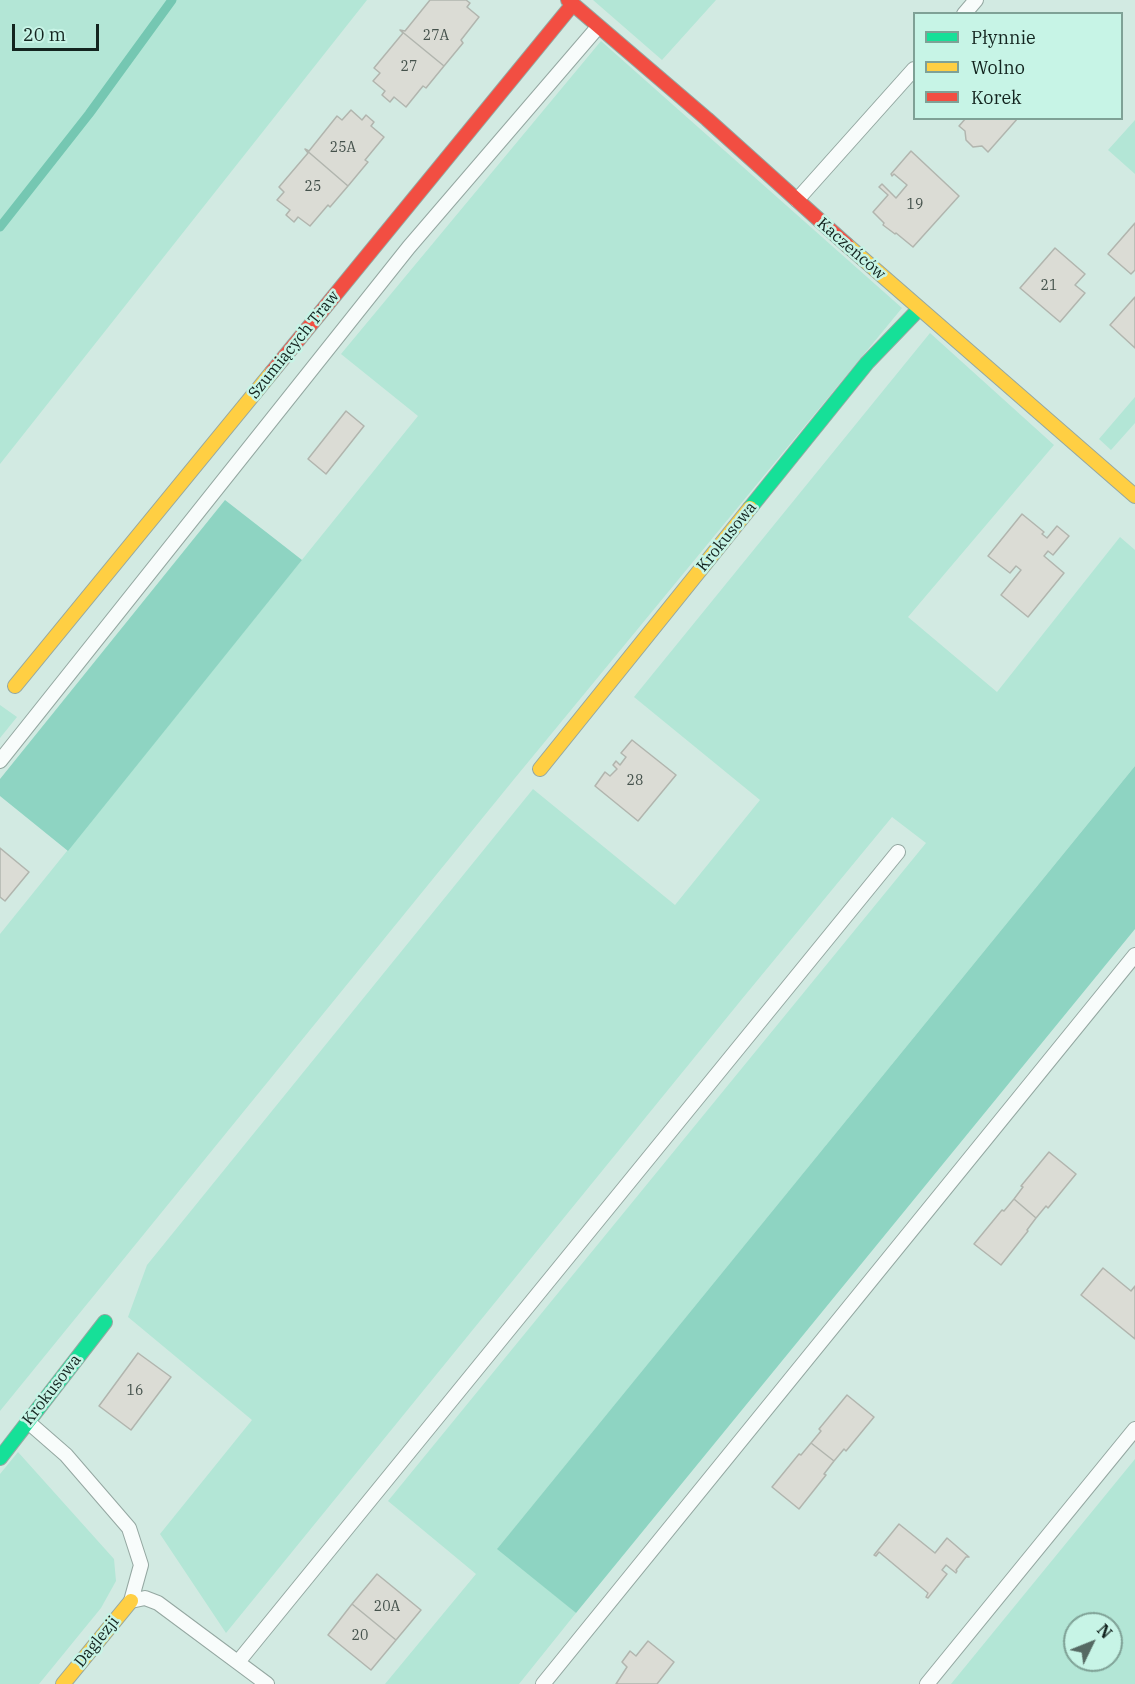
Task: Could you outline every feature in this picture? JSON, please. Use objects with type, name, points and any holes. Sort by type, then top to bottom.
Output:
[{"type":"street","name":"Kaczeńców","points":[[571,2],[1135,496]]},
{"type":"street","name":"Szumiących Traw","points":[[15,686],[571,2]]},
{"type":"street","name":"Krokusowa","points":[[540,769],[867,363],[919,309]]},
{"type":"street","name":"Krokusowa","points":[[0,1458],[105,1322]]},
{"type":"street","name":"Daglezji","points":[[63,1684],[131,1601]]},
{"type":"lane","points":[[966,12],[976,0]]},
{"type":"lane","points":[[0,761],[409,247],[598,27]]},
{"type":"lane","points":[[796,200],[913,71]]},
{"type":"lane","points":[[238,1662],[898,852]]},
{"type":"lane","points":[[543,1684],[1135,955]]},
{"type":"lane","points":[[27,1421],[66,1455],[129,1528],[141,1565],[131,1601],[146,1598],[158,1603],[267,1684]]},
{"type":"lane","points":[[927,1684],[1135,1429]]},
{"type":"green space","points":[[0,0],[367,0],[0,464]]},
{"type":"green space","points":[[593,0],[716,0],[662,60]]},
{"type":"green space","points":[[601,41],[902,308],[515,778],[0,1411],[0,934],[418,416],[341,354]]},
{"type":"green space","points":[[1135,120],[1135,174],[1108,150]]},
{"type":"green space","points":[[930,333],[1054,445],[908,617],[997,692],[1120,537],[1135,550],[1135,766],[498,1548],[576,1613],[519,1684],[385,1684],[476,1574],[388,1501],[926,843],[892,817],[226,1633],[160,1534],[252,1420],[128,1317],[147,1265],[533,789],[675,905],[760,800],[634,697]]},
{"type":"green space","points":[[1135,397],[1135,423],[1111,450],[1099,439]]},
{"type":"green space","points":[[225,500],[302,560],[68,851],[0,796],[0,779]]},
{"type":"green space","points":[[0,705],[17,717],[0,738]]},
{"type":"green space","points":[[1135,766],[1135,929],[576,1613],[497,1549]]},
{"type":"green space","points":[[18,1452],[114,1559],[116,1581],[101,1608],[39,1684],[0,1684],[0,1474]]},
{"type":"green space","points":[[1135,1459],[1135,1684],[951,1684]]},
{"type":"building","points":[[430,0],[466,0],[470,3],[467,7],[479,17],[461,40],[463,43],[444,66],[400,30],[405,31]]},
{"type":"building","points":[[400,30],[444,66],[426,88],[423,86],[406,107],[394,97],[390,102],[382,95],[385,91],[373,81],[380,73],[374,68],[403,33]]},
{"type":"building","points":[[351,110],[362,120],[366,115],[374,122],[371,126],[384,137],[365,160],[368,162],[348,186],[305,149],[309,151],[337,116],[342,120]]},
{"type":"building","points":[[964,120],[1016,120],[988,152],[982,146],[973,147],[966,140],[965,131],[959,126]]},
{"type":"building","points":[[305,149],[348,186],[310,226],[298,217],[294,222],[286,215],[290,210],[277,200],[284,192],[279,187],[308,153]]},
{"type":"building","points":[[911,151],[959,196],[913,247],[883,225],[884,223],[873,212],[888,195],[879,187],[882,184],[896,198],[907,185],[891,174]]},
{"type":"building","points":[[1135,223],[1135,270],[1131,274],[1108,254]]},
{"type":"building","points":[[1055,248],[1085,274],[1075,285],[1085,293],[1060,322],[1020,288]]},
{"type":"building","points":[[1135,297],[1135,348],[1110,325]]},
{"type":"building","points":[[346,411],[364,426],[326,474],[308,459]]},
{"type":"building","points":[[1022,514],[1044,532],[1042,534],[1047,538],[1057,526],[1069,536],[1053,555],[1048,551],[1044,556],[1064,573],[1028,617],[1001,595],[1021,570],[1016,566],[1010,573],[988,556]]},
{"type":"building","points":[[632,740],[676,775],[638,821],[595,786],[605,772],[610,776],[617,769],[613,765],[616,761],[620,765],[626,757],[621,753]]},
{"type":"building","points":[[0,848],[29,872],[5,901],[0,897]]},
{"type":"building","points":[[1049,1152],[1076,1174],[1048,1208],[1046,1206],[1036,1218],[1014,1199],[1023,1187],[1021,1186]]},
{"type":"building","points":[[1014,1199],[1036,1218],[1001,1265],[974,1244]]},
{"type":"building","points":[[1103,1268],[1131,1291],[1135,1286],[1135,1339],[1081,1295]]},
{"type":"building","points":[[138,1353],[171,1377],[131,1430],[99,1406]]},
{"type":"building","points":[[847,1395],[874,1417],[846,1451],[844,1449],[834,1461],[811,1443],[821,1431],[819,1429]]},
{"type":"building","points":[[811,1443],[834,1461],[799,1509],[772,1487]]},
{"type":"building","points":[[899,1524],[935,1553],[947,1538],[969,1557],[966,1557],[956,1573],[946,1565],[942,1570],[947,1574],[928,1598],[926,1597],[928,1593],[879,1552],[876,1556],[874,1555]]},
{"type":"building","points":[[377,1574],[421,1610],[396,1640],[352,1604]]},
{"type":"building","points":[[352,1604],[396,1640],[371,1670],[328,1635]]},
{"type":"building","points":[[648,1641],[674,1662],[657,1684],[616,1684],[627,1667],[622,1662],[630,1651],[636,1656]]},
{"type":"waterway","points":[[0,227],[89,114],[172,0]]},
{"type":"traffic: fast","points":[[750,508],[867,363],[919,309]]},
{"type":"traffic: fast","points":[[0,1458],[105,1322]]},
{"type":"traffic: slow","points":[[847,245],[1135,496]]},
{"type":"traffic: slow","points":[[15,686],[272,372]]},
{"type":"traffic: slow","points":[[540,769],[750,508]]},
{"type":"traffic: slow","points":[[63,1684],[131,1601]]},
{"type":"traffic: jam","points":[[568,0],[707,119],[847,245]]},
{"type":"traffic: jam","points":[[272,372],[573,4]]}]
